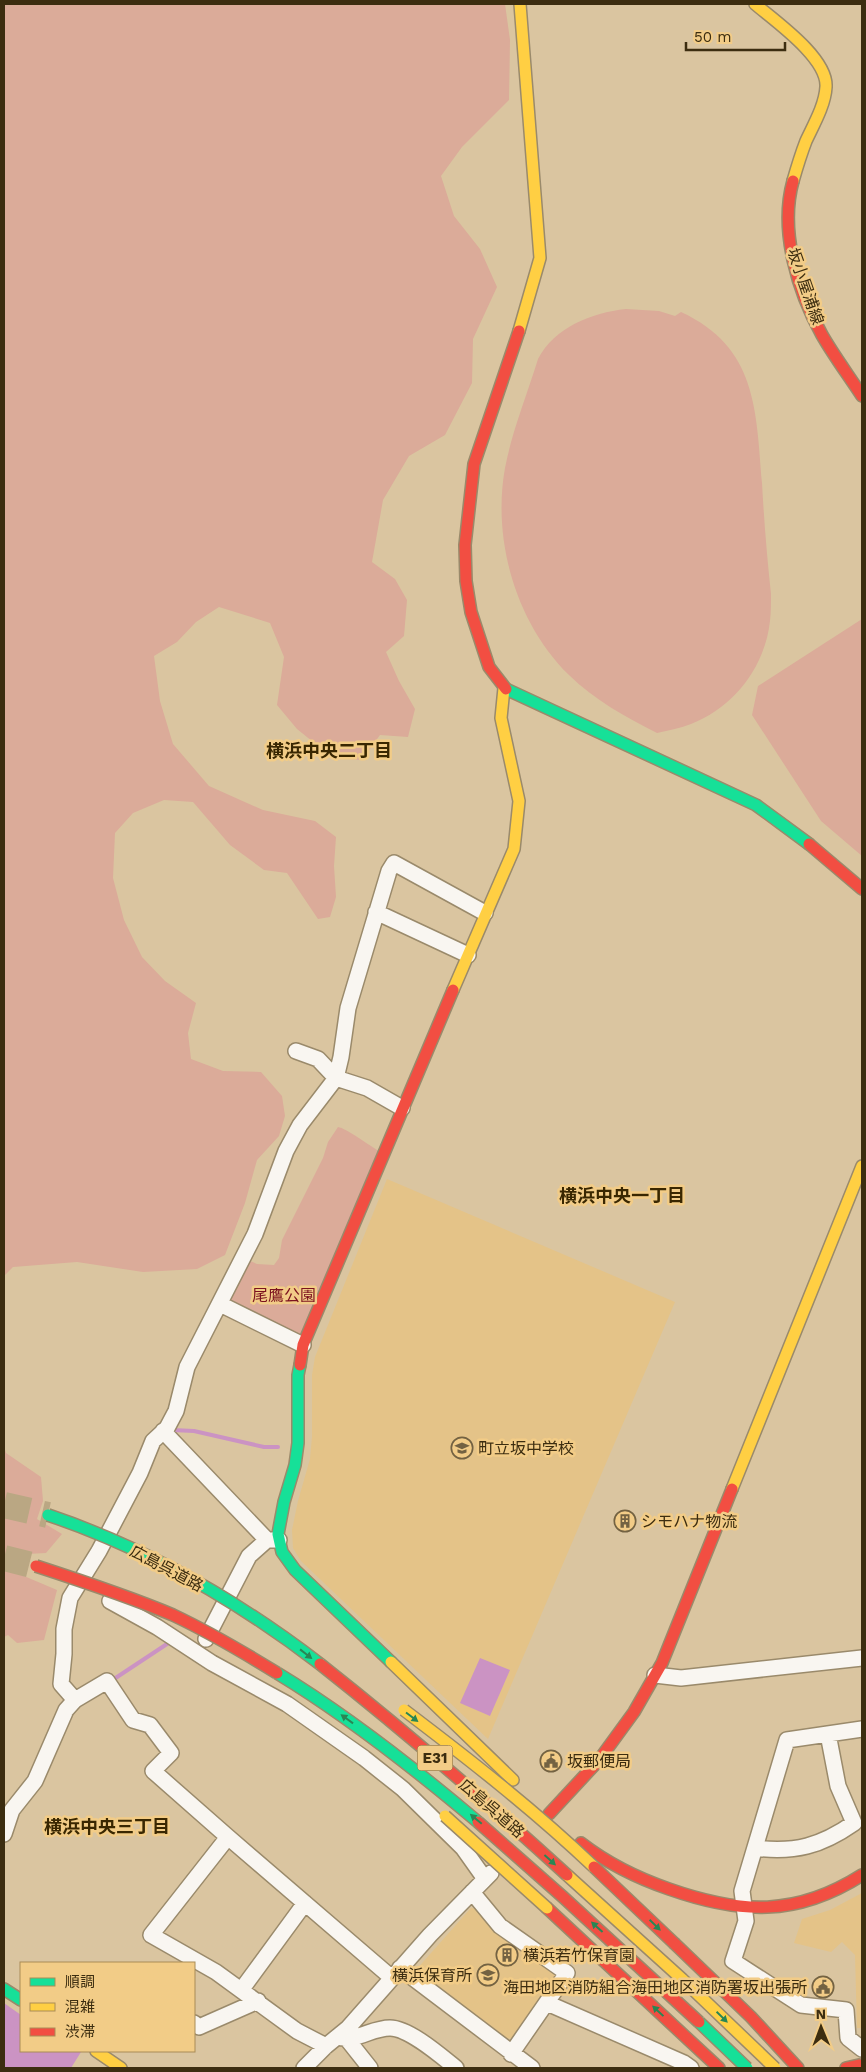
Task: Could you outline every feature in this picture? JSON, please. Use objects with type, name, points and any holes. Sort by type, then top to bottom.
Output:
[{"type":"main road","points":[[520,4],[540,258],[523,320],[474,464],[465,545],[466,581],[471,612],[489,667],[504,688],[756,805],[797,834],[862,889]]},
{"type":"main road","name":"坂小屋浦線","points":[[755,4],[815,58],[826,81],[822,108],[808,136],[794,174],[789,214],[790,240],[798,274],[818,326],[862,396]]},
{"type":"main road","points":[[504,688],[501,718],[519,801],[514,849],[402,1108],[303,1345],[298,1375],[298,1443],[295,1465],[278,1534],[273,1540],[295,1570],[549,1814],[593,1853],[644,1880],[703,1901],[744,1908],[779,1907],[820,1898],[852,1883],[862,1875]]},
{"type":"main road","points":[[549,1814],[599,1760],[634,1712],[655,1675],[683,1613],[862,1166]]},
{"type":"main road","name":"広島呉道路","points":[[48,1515],[82,1527],[178,1571],[286,1639],[385,1715],[499,1813],[638,1939],[775,2068]]},
{"type":"main road","name":"広島呉道路","points":[[36,1566],[147,1604],[192,1625],[241,1652],[338,1712],[412,1766],[502,1842],[671,1994],[747,2068]]},
{"type":"main road","points":[[178,1571],[282,1626],[328,1656]]},
{"type":"main road","points":[[97,1586],[184,1631],[208,1651],[331,1722],[411,1786],[719,2068]]},
{"type":"main road","points":[[391,1701],[493,1778],[568,1842],[751,2017],[794,2064],[812,2068]]},
{"type":"main road","points":[[4,1989],[20,1999]]},
{"type":"main road","points":[[97,2052],[121,2068]]},
{"type":"main road","points":[[846,2068],[859,2065]]},
{"type":"street","points":[[75,1700],[61,1684],[64,1629],[70,1598],[99,1551],[131,1491],[153,1441],[163,1431],[176,1411],[187,1366],[255,1234],[286,1151],[300,1125],[336,1078],[342,1057],[348,1008],[389,871],[394,863],[485,913]]},
{"type":"street","points":[[376,912],[468,955]]},
{"type":"street","points":[[296,1051],[318,1059],[336,1078],[367,1088],[402,1108]]},
{"type":"street","points":[[220,1304],[303,1345]]},
{"type":"street","points":[[163,1431],[273,1540],[249,1556],[208,1651]]},
{"type":"street","points":[[78,1584],[157,1627],[208,1651],[364,1758],[403,1789],[464,1848],[485,1879]]},
{"type":"street","points":[[655,1675],[681,1678],[862,1658]]},
{"type":"street","points":[[4,1834],[12,1810],[35,1781],[66,1710],[75,1700],[107,1681],[133,1720],[150,1725],[171,1753],[153,1770],[305,1903],[396,1973],[532,2068]]},
{"type":"street","points":[[862,1729],[787,1740],[742,1891],[746,1921],[734,1961],[801,2005],[846,2010],[848,2038],[862,2049]]},
{"type":"street","points":[[755,1848],[772,1850],[801,1848],[833,1838],[854,1823],[838,1786],[828,1734]]},
{"type":"street","points":[[304,2068],[337,2040],[430,1935],[549,1814]]},
{"type":"street","points":[[228,1837],[151,1935],[242,1989],[297,2031],[337,2040],[389,2028],[401,2029],[456,2068]]},
{"type":"street","points":[[472,1892],[500,1926],[567,1973],[511,2054]]},
{"type":"street","points":[[242,1989],[305,1903]]},
{"type":"street","points":[[195,2024],[199,2027],[258,2001]]},
{"type":"street","points":[[546,2003],[684,2063],[691,2068]]},
{"type":"street","points":[[337,2040],[370,2068]]},
{"type":"shaded area","name":"町立坂中学校","points":[[387,1179],[675,1302],[488,1739],[301,1561],[293,1548],[292,1530],[310,1459],[312,1375],[315,1357]]},
{"type":"shaded area","points":[[480,1658],[510,1670],[490,1716],[460,1703]]},
{"type":"shaded area","points":[[862,1893],[862,2028],[857,2028],[855,1955],[842,1942],[831,1952],[794,1943],[802,1919],[830,1910]]},
{"type":"shaded area","name":"横浜保育所","points":[[471,1908],[479,1909],[555,1971],[555,1980],[516,2038],[501,2039],[415,1971]]},
{"type":"shaded area","points":[[4,2003],[20,2014],[20,2052],[81,2052],[71,2068],[4,2068]]},
{"type":"green space","points":[[4,4],[505,4],[510,40],[509,100],[462,147],[441,176],[454,216],[480,249],[497,287],[473,339],[472,383],[445,435],[409,456],[383,500],[372,562],[395,579],[407,600],[404,636],[386,652],[399,681],[415,709],[408,737],[380,735],[362,760],[333,758],[297,729],[277,705],[284,657],[270,623],[219,607],[196,622],[177,642],[154,656],[160,701],[173,744],[209,786],[263,810],[315,821],[336,837],[334,866],[336,897],[330,917],[318,919],[287,873],[264,870],[230,845],[193,802],[164,800],[133,813],[115,833],[113,878],[124,920],[142,957],[165,981],[196,1003],[188,1033],[191,1059],[223,1071],[261,1072],[282,1096],[285,1116],[279,1136],[257,1160],[245,1203],[225,1255],[197,1269],[143,1272],[77,1262],[13,1267],[4,1276]]},
{"type":"green space","points":[[626,309],[659,311],[675,316],[681,312],[706,326],[725,343],[738,362],[748,383],[758,430],[771,594],[767,638],[762,654],[745,683],[734,696],[707,717],[687,725],[657,733],[622,714],[589,692],[569,675],[550,654],[522,606],[512,579],[502,523],[502,495],[508,454],[538,359],[545,348],[564,330],[587,318]]},
{"type":"green space","points":[[862,619],[862,856],[821,821],[752,715],[758,686]]},
{"type":"green space","name":"尾鷹公園","points":[[338,1127],[379,1151],[302,1339],[227,1301],[248,1260],[257,1264],[274,1265],[279,1258],[282,1240],[323,1158],[328,1142]]},
{"type":"green space","points":[[4,1446],[6,1453],[41,1477],[43,1501],[37,1519],[62,1534],[46,1553],[27,1554],[24,1576],[57,1590],[44,1640],[17,1643],[8,1635],[4,1637]]},
{"type":"waterway","points":[[172,1430],[194,1431],[264,1447],[278,1447]]},
{"type":"waterway","points":[[111,1681],[170,1642]]},
{"type":"tunnel","points":[[4,1505],[48,1515]]},
{"type":"tunnel","points":[[4,1558],[36,1566]]},
{"type":"traffic: fast","points":[[506,689],[756,805],[809,844]]},
{"type":"traffic: fast","points":[[300,1365],[298,1375],[298,1443],[295,1465],[284,1502],[278,1534],[282,1552],[295,1570],[391,1662]]},
{"type":"traffic: fast","points":[[48,1515],[120,1543],[190,1578],[257,1619],[320,1664]]},
{"type":"traffic: fast","points":[[277,1673],[380,1743],[478,1822]]},
{"type":"traffic: fast","points":[[4,1989],[20,1999]]},
{"type":"traffic: fast","points":[[699,2022],[747,2068]]},
{"type":"traffic: slow","points":[[519,331],[540,258],[520,4]]},
{"type":"traffic: slow","points":[[755,4],[810,52],[819,64],[824,76],[826,87],[824,101],[806,141],[793,181]]},
{"type":"traffic: slow","points":[[453,990],[514,849],[519,801],[501,718],[504,688]]},
{"type":"traffic: slow","points":[[732,1489],[862,1166]]},
{"type":"traffic: slow","points":[[391,1662],[513,1780]]},
{"type":"traffic: slow","points":[[404,1710],[501,1786],[594,1867]]},
{"type":"traffic: slow","points":[[445,1816],[547,1908]]},
{"type":"traffic: slow","points":[[567,1875],[682,1979],[775,2068]]},
{"type":"traffic: slow","points":[[97,2052],[121,2068]]},
{"type":"traffic: jam","points":[[793,181],[789,200],[790,240],[793,261],[805,300],[822,335],[862,396]]},
{"type":"traffic: jam","points":[[506,689],[489,667],[471,612],[466,581],[465,545],[474,464],[519,331]]},
{"type":"traffic: jam","points":[[809,844],[862,889]]},
{"type":"traffic: jam","points":[[300,1365],[303,1345],[453,990]]},
{"type":"traffic: jam","points":[[549,1814],[599,1760],[634,1712],[662,1663],[732,1489]]},
{"type":"traffic: jam","points":[[36,1566],[122,1595],[173,1615],[226,1642],[277,1673]]},
{"type":"traffic: jam","points":[[320,1664],[445,1767],[567,1875]]},
{"type":"traffic: jam","points":[[478,1822],[699,2022]]},
{"type":"traffic: jam","points":[[581,1843],[612,1863],[657,1885],[695,1897],[744,1907],[791,1904],[814,1898],[838,1889],[862,1875]]},
{"type":"traffic: jam","points":[[594,1867],[675,1944]]},
{"type":"traffic: jam","points":[[547,1908],[719,2068]]},
{"type":"traffic: jam","points":[[675,1944],[751,2017],[798,2068]]},
{"type":"traffic: jam","points":[[846,2068],[859,2065]]},
{"type":"place","name":"町立坂中学校","points":[[462,1448]]},
{"type":"place","name":"シモハナ物流","points":[[625,1521]]},
{"type":"place","name":"坂郵便局","points":[[551,1761]]},
{"type":"place","name":"横浜若竹保育園","points":[[507,1955]]},
{"type":"place","name":"横浜保育所","points":[[488,1975]]},
{"type":"place","name":"海田地区消防組合海田地区消防署坂出張所","points":[[823,1987]]},
{"type":"district","name":"横浜中央二丁目","points":[[329,751]]},
{"type":"district","name":"横浜中央一丁目","points":[[622,1196]]},
{"type":"district","name":"横浜中央三丁目","points":[[107,1827]]}]
